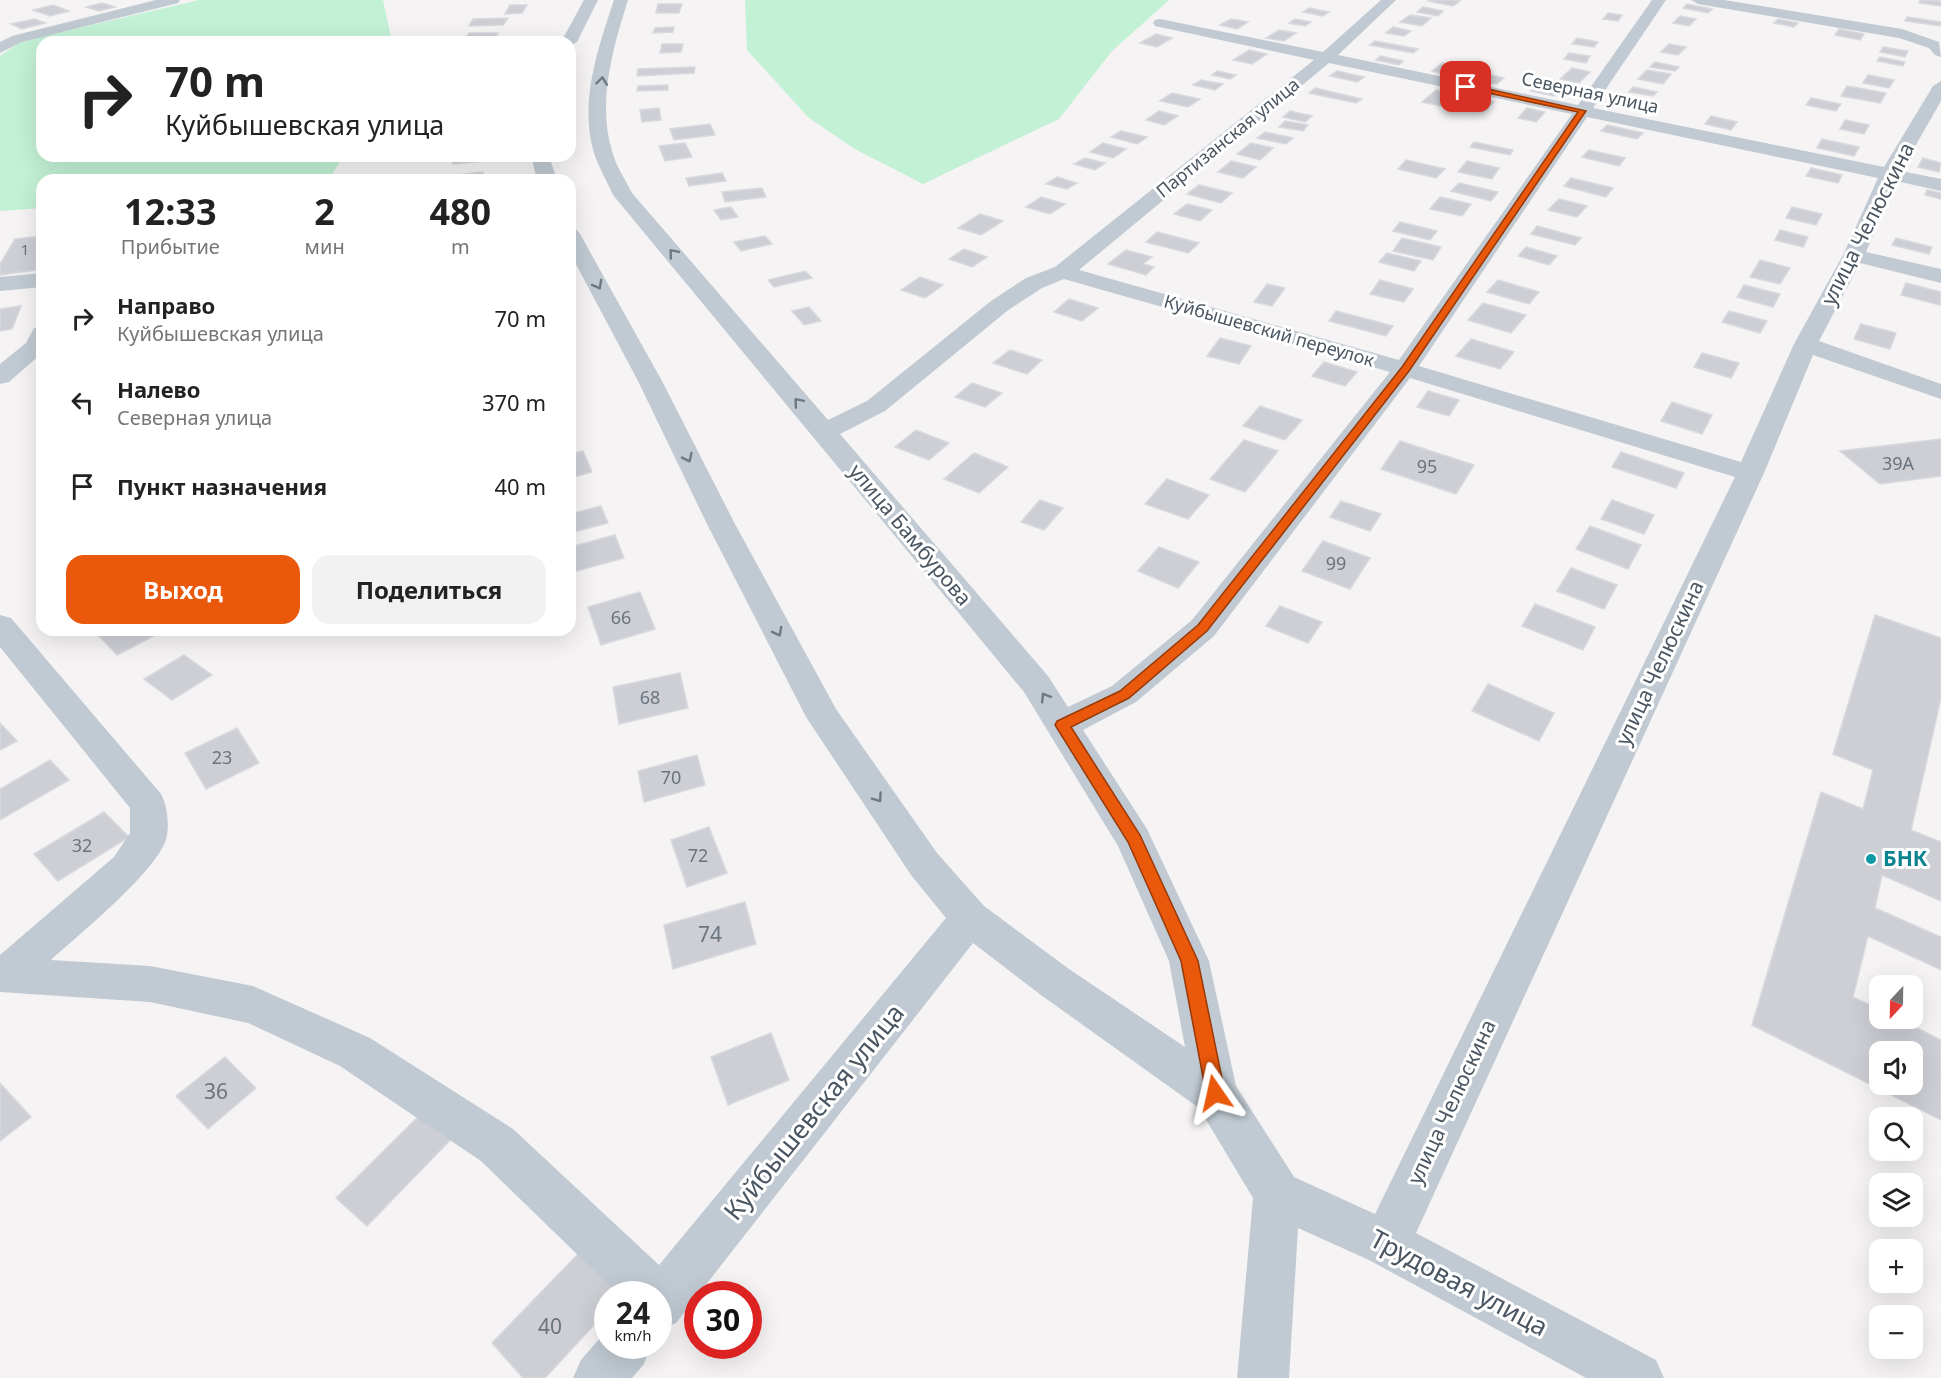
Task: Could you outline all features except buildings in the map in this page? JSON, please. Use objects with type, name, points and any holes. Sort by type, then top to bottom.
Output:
[{"type":"street","points":[[0,48],[17,39],[172,0]]},
{"type":"street","points":[[572,36],[591,0]]},
{"type":"street","name":"улица Бамбурова","points":[[621,0],[605,50],[598,112],[603,152],[623,195],[1036,684],[1134,840],[1189,961],[1215,1093]]},
{"type":"street","name":"Партизанская улица","points":[[824,432],[876,406],[999,306],[1034,283],[1063,272],[1328,57],[1389,0]]},
{"type":"street","points":[[1062,725],[1124,694],[1203,628],[1405,369],[1659,0]]},
{"type":"street","points":[[1698,0],[1902,34],[1938,49]]},
{"type":"street","name":"Северная улица","points":[[1160,23],[1941,185]]},
{"type":"street","name":"улица Челюскина","points":[[1386,1243],[1750,472],[1806,344],[1854,255],[1889,175],[1941,86]]},
{"type":"street","points":[[576,245],[650,381],[721,524],[823,717],[924,864],[970,918],[1055,982],[1215,1093],[1277,1194],[1263,1378]]},
{"type":"street","points":[[1854,255],[1941,276]]},
{"type":"street","name":"Куйбышевский переулок","points":[[1063,272],[1405,369],[1750,472]]},
{"type":"street","points":[[0,284],[36,281]]},
{"type":"street","points":[[1806,344],[1941,392]]},
{"type":"street","points":[[0,377],[36,346]]},
{"type":"street","points":[[0,626],[148,804],[149,836],[127,868],[2,977]]},
{"type":"street","name":"Куйбышевская улица","points":[[672,1283],[970,918]]},
{"type":"street","points":[[2,977],[150,984],[253,1005],[355,1052],[496,1145],[638,1281]]},
{"type":"street","name":"Трудовая улица","points":[[1277,1194],[1386,1243],[1638,1378]]},
{"type":"street","points":[[599,1378],[615,1359]]},
{"type":"green space","points":[[199,0],[383,0],[391,36],[44,36]]},
{"type":"green space","points":[[745,0],[1169,0],[1112,51],[1059,119],[923,184],[855,149],[809,118],[747,50]]},
{"type":"green space","points":[[36,38],[36,162],[340,162],[332,174],[36,174],[36,208],[0,211],[0,56],[19,43]]},
{"type":"place","name":"БНК","points":[[1871,859]]},
{"type":"route","points":[[1215,1093],[1189,961],[1134,840],[1062,725],[1124,694],[1203,628],[1405,369],[1582,111],[1466,87]]}]
